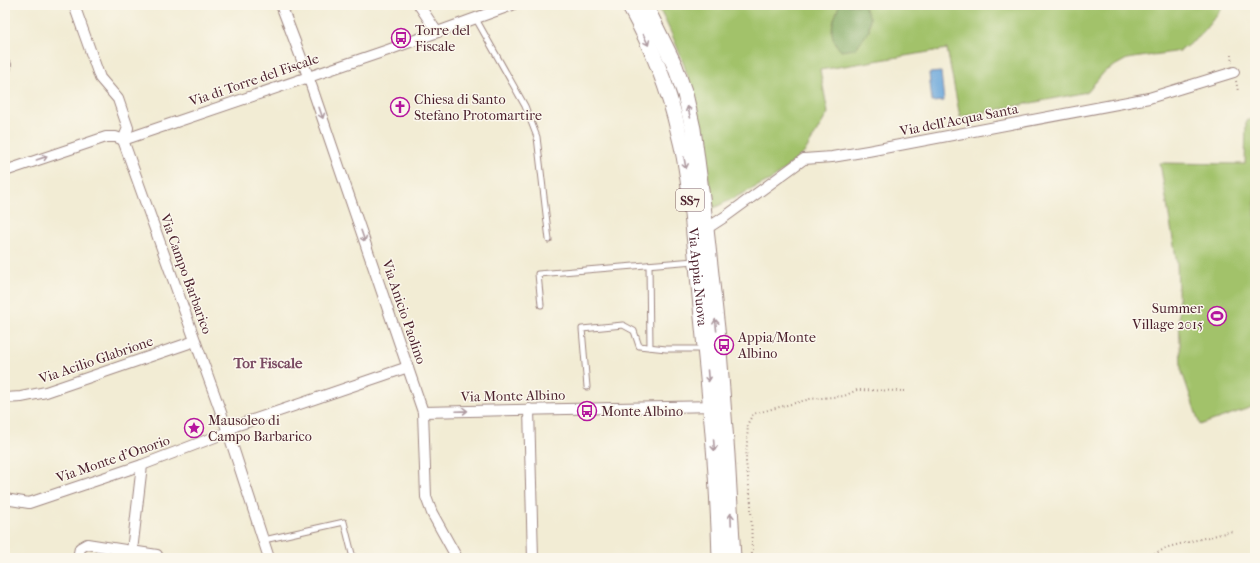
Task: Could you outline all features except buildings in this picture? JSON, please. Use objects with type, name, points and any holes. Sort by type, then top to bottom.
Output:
[{"type":"main road","name":"Via Appia Nuova","points":[[629,5],[664,82],[680,134],[688,181],[706,349],[717,406],[730,492],[733,558]]},
{"type":"main road","name":"Via Appia Nuova","points":[[645,5],[673,60],[690,113],[696,145],[718,338],[717,406],[720,558]]},
{"type":"street","name":"Via Campo Barbarico","points":[[74,5],[100,78],[118,99],[128,128],[123,140],[228,432],[269,558]]},
{"type":"street","name":"Via Anicio Paolino","points":[[281,5],[308,76],[423,412],[426,497],[432,513],[457,558]]},
{"type":"street","points":[[419,5],[437,32]]},
{"type":"street","name":"Via di Torre del Fiscale","points":[[5,171],[106,137],[116,137],[123,140],[388,50],[512,5]]},
{"type":"street","name":"Via dell'Acqua Santa","points":[[706,229],[770,185],[804,159],[832,157],[868,151],[1149,98],[1234,72]]},
{"type":"street","name":"Via Acilio Glabrione","points":[[5,398],[21,397],[46,392],[195,341]]},
{"type":"street","name":"Via Monte d'Onorio","points":[[5,499],[29,503],[142,465],[228,432],[235,426],[408,368]]},
{"type":"street","name":"Via Monte Albino","points":[[423,412],[717,406]]},
{"type":"street","points":[[529,409],[533,558]]},
{"type":"street","points":[[132,551],[142,465]]},
{"type":"street","points":[[78,558],[80,548],[87,544],[157,555],[158,558]]},
{"type":"lane","points":[[476,19],[525,106],[537,137],[549,240]]},
{"type":"lane","points":[[541,305],[538,274],[697,261]]},
{"type":"lane","points":[[650,265],[650,346]]},
{"type":"lane","points":[[587,387],[582,329],[624,325],[634,331],[639,346],[650,346],[666,349],[706,349]]},
{"type":"lane","points":[[264,540],[344,522],[353,558]]},
{"type":"path","points":[[752,558],[751,503],[746,462],[748,423],[753,414],[810,399],[844,396],[857,390],[908,391]]},
{"type":"path","points":[[1147,558],[1168,547],[1233,530]]},
{"type":"green space","points":[[657,5],[1223,5],[1199,37],[1180,51],[1127,59],[1105,71],[1087,92],[960,117],[947,49],[820,70],[828,113],[804,153],[774,178],[712,209],[704,146],[697,110],[681,56],[666,21]]},
{"type":"green space","points":[[839,5],[865,5],[864,7],[870,17],[869,31],[855,49],[841,51],[836,45],[832,34],[833,23]]},
{"type":"green space","name":"Summer Village 2015","points":[[1255,119],[1255,406],[1200,425],[1181,369],[1177,263],[1160,163],[1245,164],[1246,120]]},
{"type":"water","points":[[941,72],[944,101],[932,102],[929,73]]},
{"type":"place","name":"Torre del Fiscale","points":[[401,38]]},
{"type":"place","name":"Chiesa di Santo Stefano Protomartire","points":[[400,107]]},
{"type":"place","name":"Summer Village 2015","points":[[1217,316]]},
{"type":"place","name":"Appia/Monte Albino","points":[[724,345]]},
{"type":"place","name":"Monte Albino","points":[[587,411]]},
{"type":"place","name":"Mausoleo di Campo Barbarico","points":[[194,428]]},
{"type":"district","name":"Tor Fiscale","points":[[268,363]]}]
